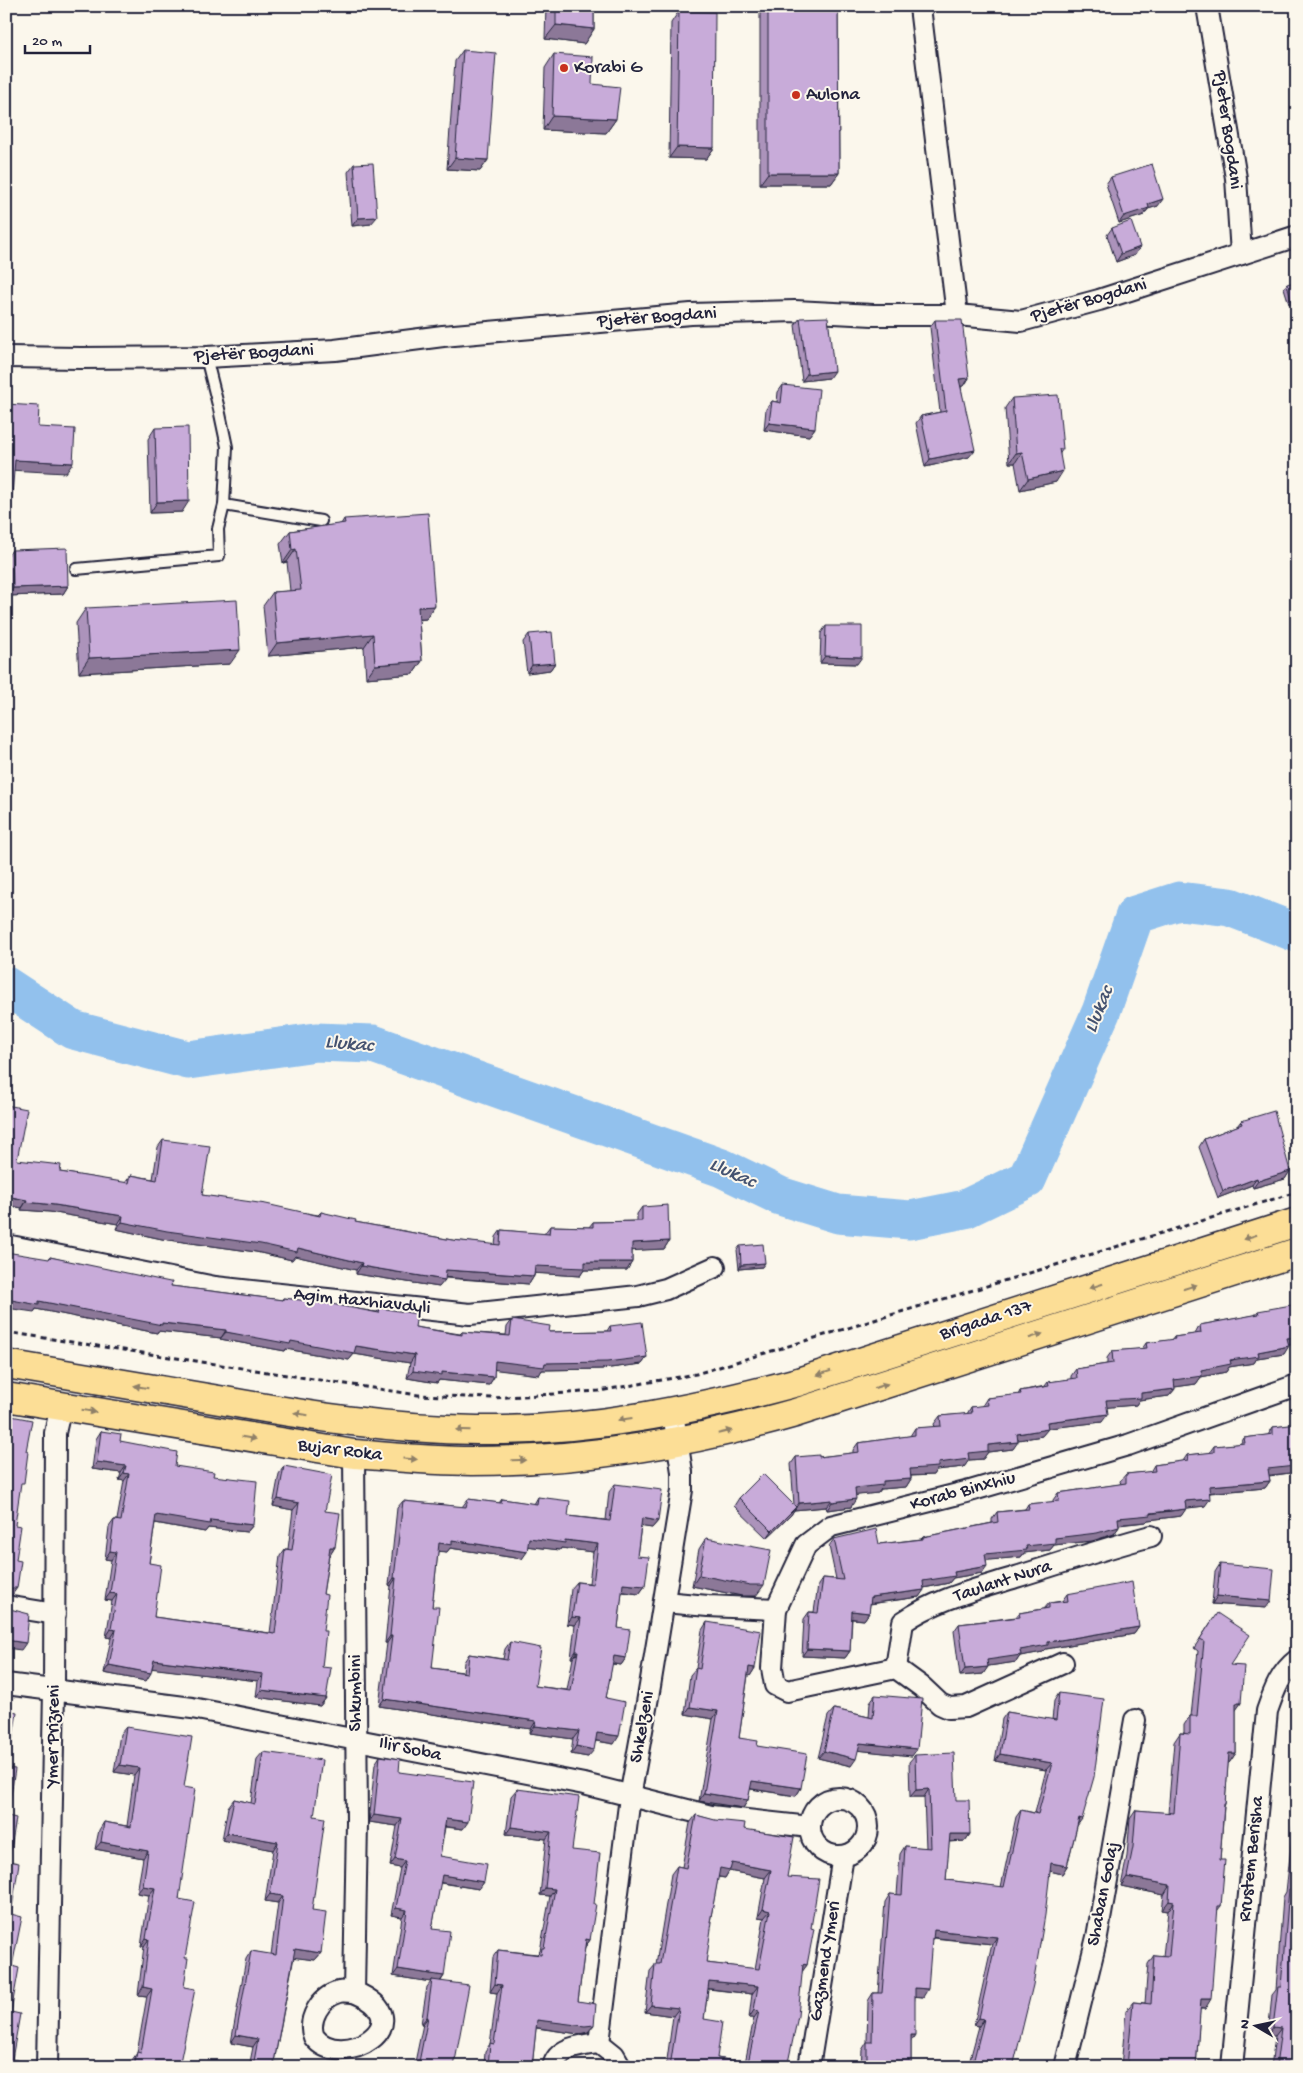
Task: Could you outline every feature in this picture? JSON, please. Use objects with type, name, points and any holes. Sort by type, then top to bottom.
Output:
[{"type":"main road","name":"Brigada 137","points":[[673,1413],[740,1398],[798,1382],[1297,1222]]},
{"type":"main road","name":"Brigada 137","points":[[678,1442],[747,1427],[795,1413],[1297,1252]]},
{"type":"main road","name":"Bujar Roka","points":[[6,1364],[311,1416],[422,1429],[533,1429],[673,1413]]},
{"type":"main road","name":"Bujar Roka","points":[[6,1396],[354,1454],[460,1460],[529,1459],[610,1452],[678,1442]]},
{"type":"street","name":"Pjeter Bogdani","points":[[1207,6],[1236,178],[1241,254]]},
{"type":"street","points":[[920,7],[957,315]]},
{"type":"street","name":"Pjetër Bogdani","points":[[6,356],[81,358],[206,357],[335,350],[443,336],[691,314],[795,311],[873,315],[957,315],[1021,321],[1099,300],[1297,236]]},
{"type":"street","name":"Agim Haxhiavdyli","points":[[6,1245],[216,1287],[470,1314],[638,1296],[666,1289],[715,1267]]},
{"type":"street","name":"Korab Binxhiu","points":[[776,1609],[806,1545],[831,1526],[970,1491],[1128,1445],[1297,1385]]},
{"type":"street","name":"Ymer Prizreni","points":[[47,2067],[55,1614],[55,1433],[61,1406]]},
{"type":"street","name":"Shkelzeni","points":[[599,2043],[630,1797],[682,1490],[682,1472],[673,1413]]},
{"type":"street","name":"Shkumbini","points":[[354,1454],[356,1739],[354,1992]]},
{"type":"street","name":"Taulant Nura","points":[[896,1668],[903,1622],[916,1613],[963,1593],[1116,1545],[1151,1536]]},
{"type":"street","points":[[664,1602],[717,1607],[776,1609],[772,1668],[775,1686],[786,1691],[896,1668],[922,1687],[940,1704],[948,1708],[966,1706],[1063,1663]]},
{"type":"street","points":[[6,1606],[55,1614]]},
{"type":"street","name":"Rrustem Berisha","points":[[1232,2067],[1267,1711],[1276,1684],[1290,1665],[1297,1660]]},
{"type":"street","name":"Ilir Soba","points":[[6,1684],[192,1708],[584,1784],[711,1816],[810,1827]]},
{"type":"street","name":"Shaban Golaj","points":[[1064,2067],[1097,1936],[1135,1720]]},
{"type":"street","points":[[841,1798],[858,1804],[868,1819],[867,1836],[857,1851],[843,1856],[829,1855],[819,1848],[812,1838],[810,1827],[815,1810],[824,1802],[841,1798]]},
{"type":"street","name":"Gazmend Ymeri","points":[[809,2067],[843,1856]]},
{"type":"street","points":[[553,2067],[554,2061],[572,2046],[599,2043],[614,2055],[622,2067]]},
{"type":"lane","points":[[76,569],[219,556],[218,529],[224,505],[227,447],[206,357]]},
{"type":"lane","points":[[224,505],[321,521]]},
{"type":"path","points":[[6,1332],[418,1395],[492,1398],[599,1392],[696,1374],[1297,1192]]},
{"type":"building","points":[[556,6],[594,6],[594,29],[556,25]]},
{"type":"building","name":"Aulona","points":[[768,6],[838,6],[839,173],[768,173]]},
{"type":"building","points":[[679,11],[715,12],[714,148],[677,147]]},
{"type":"building","points":[[463,50],[496,53],[488,160],[455,158]]},
{"type":"building","points":[[554,54],[593,57],[592,84],[620,87],[616,119],[552,116]]},
{"type":"building","points":[[373,163],[377,217],[358,218],[354,164]]},
{"type":"building","points":[[1152,164],[1163,199],[1148,204],[1149,208],[1124,216],[1111,177]]},
{"type":"building","points":[[1131,221],[1140,247],[1121,254],[1112,228]]},
{"type":"building","points":[[1297,281],[1297,298],[1291,300],[1287,284]]},
{"type":"building","points":[[828,317],[834,371],[807,374],[800,318]]},
{"type":"building","points":[[935,320],[962,320],[969,378],[959,379],[975,450],[930,459],[921,416],[946,411]]},
{"type":"building","points":[[783,385],[819,389],[815,428],[769,423],[772,401],[781,403]]},
{"type":"building","points":[[1058,395],[1063,449],[1059,449],[1063,471],[1028,479],[1022,452],[1016,453],[1012,398]]},
{"type":"building","points":[[6,404],[39,406],[38,427],[75,429],[73,463],[15,460],[9,529],[6,528]]},
{"type":"building","points":[[188,427],[189,501],[157,502],[155,428]]},
{"type":"building","points":[[428,513],[435,606],[418,607],[422,661],[375,665],[373,634],[277,643],[273,592],[301,590],[296,549],[292,550],[290,531],[345,523],[344,519]]},
{"type":"building","points":[[67,548],[68,586],[13,588],[12,550]]},
{"type":"building","points":[[237,600],[240,650],[89,658],[86,608]]},
{"type":"building","points":[[826,626],[862,626],[862,657],[825,656]]},
{"type":"building","points":[[552,632],[555,663],[532,665],[529,634]]},
{"type":"building","points":[[6,1105],[27,1109],[17,1160],[61,1165],[60,1172],[129,1183],[131,1175],[157,1180],[163,1140],[210,1146],[202,1195],[266,1204],[320,1216],[321,1212],[356,1220],[355,1222],[452,1240],[500,1245],[501,1230],[549,1234],[550,1226],[593,1227],[593,1222],[642,1221],[642,1207],[668,1205],[669,1241],[632,1243],[632,1262],[585,1262],[585,1268],[535,1266],[534,1276],[446,1270],[445,1280],[361,1266],[362,1263],[298,1248],[297,1252],[261,1244],[167,1231],[122,1222],[123,1216],[26,1202],[27,1200],[6,1196]]},
{"type":"building","points":[[1274,1111],[1290,1171],[1258,1181],[1257,1178],[1223,1191],[1204,1139],[1242,1124],[1241,1121]]},
{"type":"building","points":[[763,1244],[765,1263],[741,1265],[740,1246]]},
{"type":"building","points":[[6,1252],[49,1259],[50,1257],[172,1282],[171,1286],[283,1300],[283,1298],[326,1303],[379,1313],[380,1308],[417,1314],[415,1327],[462,1335],[462,1332],[510,1336],[512,1320],[550,1326],[549,1332],[611,1331],[610,1326],[642,1322],[647,1357],[607,1362],[545,1363],[544,1367],[495,1361],[494,1377],[442,1372],[442,1375],[413,1371],[415,1355],[356,1346],[354,1353],[291,1341],[290,1344],[226,1332],[226,1330],[162,1323],[162,1325],[39,1301],[39,1305],[6,1299]]},
{"type":"building","points":[[1297,1304],[1297,1337],[1287,1338],[1289,1346],[1258,1352],[1259,1356],[1230,1360],[1231,1364],[1201,1370],[1202,1376],[1174,1380],[1175,1389],[1141,1393],[1141,1398],[1106,1400],[1108,1414],[1047,1422],[1048,1429],[1017,1434],[1018,1442],[988,1445],[988,1451],[968,1453],[969,1459],[938,1463],[938,1467],[910,1469],[911,1479],[883,1481],[883,1485],[855,1488],[856,1499],[799,1503],[796,1457],[819,1455],[819,1457],[859,1452],[858,1443],[915,1435],[915,1428],[941,1426],[940,1416],[972,1413],[971,1407],[988,1405],[987,1398],[1021,1394],[1020,1391],[1049,1386],[1048,1382],[1077,1378],[1076,1369],[1113,1363],[1112,1351],[1147,1348],[1146,1343],[1201,1333],[1200,1325],[1259,1314],[1258,1311]]},
{"type":"building","points":[[6,1415],[32,1420],[26,1451],[28,1452],[24,1483],[21,1483],[15,1525],[21,1526],[16,1560],[21,1561],[17,1588],[6,1588]]},
{"type":"building","points":[[1297,1424],[1297,1460],[1295,1460],[1295,1466],[1268,1469],[1270,1481],[1209,1486],[1210,1499],[1185,1501],[1186,1509],[1118,1518],[1119,1527],[1097,1533],[1055,1538],[1055,1543],[1026,1546],[1027,1550],[985,1554],[987,1566],[954,1572],[955,1576],[923,1581],[924,1590],[871,1597],[869,1613],[852,1611],[850,1651],[807,1649],[809,1612],[818,1613],[823,1578],[843,1580],[834,1539],[876,1529],[879,1544],[923,1539],[923,1537],[998,1522],[997,1512],[1029,1509],[1028,1504],[1059,1501],[1058,1493],[1126,1483],[1126,1474],[1155,1471],[1154,1465],[1188,1460],[1187,1455],[1214,1452],[1214,1446],[1245,1443],[1244,1438],[1273,1434],[1273,1427]]},
{"type":"building","points":[[101,1431],[121,1434],[120,1441],[177,1452],[175,1466],[214,1472],[213,1476],[257,1481],[253,1525],[211,1520],[210,1524],[156,1515],[149,1563],[161,1565],[154,1617],[275,1634],[285,1549],[292,1550],[299,1503],[278,1499],[284,1466],[332,1475],[325,1511],[340,1513],[335,1547],[330,1547],[323,1594],[327,1595],[322,1667],[331,1668],[326,1698],[261,1690],[263,1674],[154,1660],[151,1673],[109,1665],[116,1630],[111,1629],[117,1594],[110,1593],[116,1552],[110,1551],[114,1520],[121,1521],[129,1474],[124,1473],[126,1466],[97,1462]]},
{"type":"building","points":[[763,1474],[796,1507],[772,1531],[739,1498]]},
{"type":"building","points":[[615,1484],[662,1490],[658,1521],[642,1518],[637,1556],[649,1557],[645,1586],[623,1584],[618,1628],[630,1630],[626,1658],[614,1656],[606,1698],[625,1702],[619,1736],[597,1733],[594,1750],[576,1746],[579,1731],[535,1726],[536,1721],[384,1699],[392,1636],[390,1636],[396,1578],[394,1578],[403,1501],[466,1507],[468,1499],[501,1503],[502,1499],[537,1504],[538,1497],[570,1501],[568,1516],[610,1521]],"holes":[[[529,1538],[565,1543],[565,1540],[598,1544],[593,1584],[577,1582],[572,1617],[581,1618],[576,1651],[578,1651],[571,1691],[535,1686],[541,1648],[510,1642],[507,1660],[469,1654],[467,1673],[432,1668],[439,1607],[432,1607],[439,1543],[452,1545],[452,1540],[527,1552]]]},
{"type":"building","points":[[706,1538],[771,1550],[764,1585],[750,1585],[699,1575]]},
{"type":"building","points":[[1220,1564],[1274,1569],[1271,1601],[1217,1596]]},
{"type":"building","points":[[1297,1567],[1297,1585],[1295,1585]]},
{"type":"building","points":[[1132,1582],[1139,1627],[1048,1642],[1048,1645],[1020,1650],[1021,1655],[987,1660],[988,1667],[965,1669],[959,1624],[1020,1617],[1019,1613],[1049,1608],[1049,1603],[1068,1601],[1067,1594]]},
{"type":"building","points":[[6,1608],[29,1614],[26,1643],[6,1640]]},
{"type":"building","points":[[1217,1613],[1250,1635],[1230,1665],[1244,1666],[1241,1703],[1236,1703],[1236,1753],[1229,1753],[1220,1860],[1225,1860],[1221,1906],[1218,1906],[1211,1999],[1201,1999],[1196,2067],[1127,2067],[1133,2002],[1151,2004],[1154,1955],[1169,1956],[1174,1902],[1169,1901],[1170,1885],[1127,1877],[1133,1847],[1136,1810],[1174,1813],[1180,1733],[1190,1734],[1190,1716],[1197,1716],[1204,1641],[1200,1639]]},
{"type":"building","points":[[707,1622],[761,1631],[755,1668],[749,1667],[739,1738],[758,1741],[757,1746],[807,1754],[801,1788],[752,1781],[748,1800],[704,1793],[718,1711],[690,1707],[696,1668],[700,1669]]},
{"type":"building","points":[[1059,1693],[1104,1699],[1094,1777],[1082,1819],[1079,1818],[1067,1866],[1051,1863],[1045,1915],[1033,1985],[1013,2067],[972,2067],[984,2019],[979,2018],[997,1937],[934,1930],[928,1989],[915,1988],[915,2035],[911,2035],[911,2067],[867,2067],[867,2042],[872,2042],[873,1993],[882,1993],[890,1894],[902,1895],[905,1846],[931,1848],[929,1789],[916,1790],[915,1755],[954,1753],[956,1800],[969,1800],[970,1834],[950,1834],[946,1880],[1004,1887],[1021,1810],[1038,1814],[1052,1763],[1000,1754],[1007,1712],[1056,1720]]},
{"type":"building","points":[[875,1695],[922,1699],[917,1749],[860,1743],[856,1759],[824,1751],[834,1709],[873,1718]]},
{"type":"building","points":[[6,1710],[17,1712],[8,1768],[15,1769],[8,1816],[16,1818],[9,1861],[19,1863],[11,1914],[22,1917],[12,1966],[19,1968],[11,2012],[20,2014],[12,2059],[21,2061],[20,2067],[6,2067]]},
{"type":"building","points":[[126,1727],[192,1737],[184,1787],[195,1789],[179,1899],[195,1902],[185,1958],[188,1958],[184,1987],[195,1989],[179,2067],[134,2067],[137,2052],[141,2053],[152,1989],[143,1987],[149,1939],[146,1938],[155,1888],[143,1886],[148,1851],[101,1842],[104,1822],[131,1827],[139,1768],[120,1765]]},
{"type":"building","points":[[263,1752],[322,1760],[314,1816],[325,1818],[312,1910],[326,1912],[321,1953],[295,1949],[274,2062],[296,2067],[253,2067],[258,2039],[236,2035],[251,1951],[276,1955],[283,1896],[270,1894],[278,1842],[227,1833],[234,1799],[255,1804]]},
{"type":"building","points":[[380,1756],[400,1759],[399,1772],[473,1782],[468,1822],[446,1819],[440,1856],[487,1864],[484,1882],[442,1875],[432,1929],[450,1931],[444,1976],[398,1969],[407,1910],[396,1908],[405,1861],[395,1859],[402,1819],[374,1815]]},
{"type":"building","points":[[517,1789],[579,1797],[572,1850],[600,1853],[594,1904],[596,1904],[590,1940],[586,1939],[578,2001],[596,2004],[594,2025],[585,2026],[537,2020],[532,2067],[488,2067],[490,2043],[494,2044],[502,1985],[495,1984],[498,1950],[541,1955],[555,1889],[545,1888],[551,1832],[511,1827]]},
{"type":"building","points":[[696,1815],[715,1820],[745,1823],[744,1829],[794,1837],[787,1877],[819,1879],[811,1928],[814,1929],[807,1965],[803,1964],[798,2016],[787,2067],[670,2067],[679,2008],[651,2005],[655,1964],[660,1964],[677,1866],[686,1868]],"holes":[[[732,1863],[771,1870],[763,1909],[770,1911],[759,1969],[706,1963],[712,1922],[710,1922],[720,1868],[730,1870]],[[709,1981],[758,1986],[754,2010],[759,2011],[748,2063],[717,2058],[722,2022],[704,2019]]]},
{"type":"building","points":[[1297,1836],[1297,2067],[1276,2067],[1281,2028],[1273,2027],[1278,1987],[1281,1987],[1289,1889],[1292,1889]]},
{"type":"building","points":[[432,1980],[469,1985],[454,2067],[418,2067],[428,2017]]},
{"type":"waterway","name":"Llukac","points":[[6,986],[73,1030],[188,1060],[316,1042],[373,1044],[722,1168],[780,1196],[838,1214],[910,1220],[965,1209],[1027,1179],[1101,1012],[1135,915],[1179,901],[1230,907],[1297,933]]},
{"type":"place","name":"Korabi G","points":[[564,68]]},
{"type":"place","name":"Aulona","points":[[796,95]]}]
